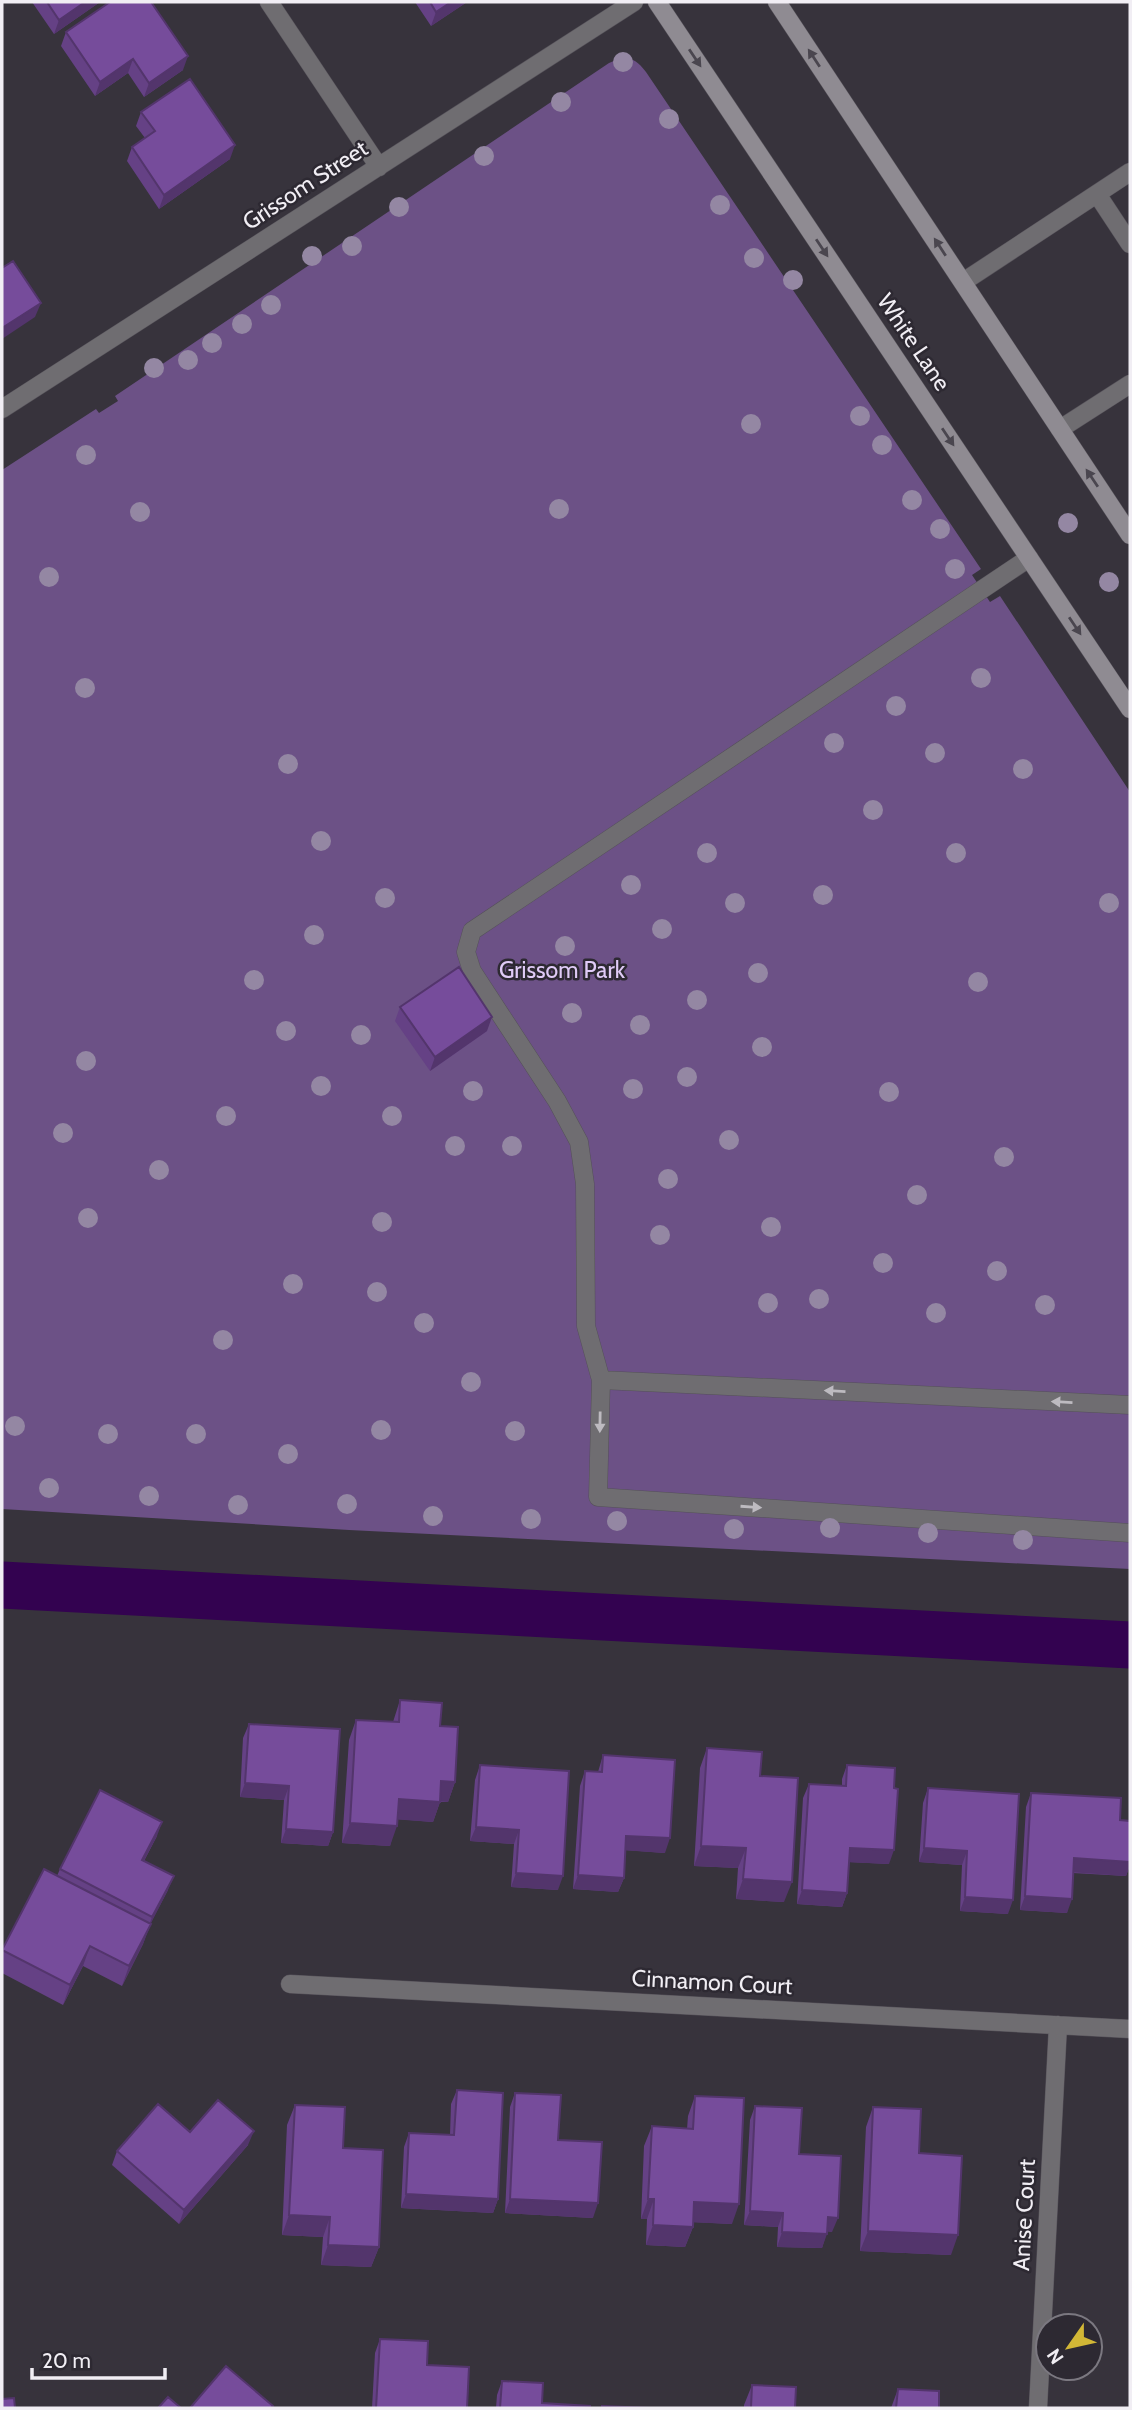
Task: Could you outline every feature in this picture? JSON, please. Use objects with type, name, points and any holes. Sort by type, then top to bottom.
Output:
[{"type":"main road","name":"White Lane","points":[[657,2],[1130,709]]},
{"type":"main road","points":[[777,2],[1129,529]]},
{"type":"street","points":[[270,2],[379,167]]},
{"type":"street","name":"Grissom Street","points":[[2,409],[634,2]]},
{"type":"street","points":[[963,282],[1130,173]]},
{"type":"street","points":[[1097,194],[1130,244]]},
{"type":"street","points":[[1060,429],[1130,384]]},
{"type":"street","points":[[1029,558],[472,931],[466,952],[472,971],[557,1101],[579,1142],[584,1185],[586,1326],[601,1380],[598,1497],[1130,1533]]},
{"type":"street","points":[[601,1380],[1130,1405]]},
{"type":"street","name":"Cinnamon Court","points":[[290,1984],[1130,2028]]},
{"type":"street","name":"Anise Court","points":[[1038,2408],[1058,2025]]},
{"type":"green space","name":"Grissom Park","points":[[621,58],[635,61],[646,72],[981,569],[972,575],[990,602],[1000,596],[1130,792],[1130,1569],[349,1530],[2,1509],[2,470],[96,409],[99,413],[118,401],[115,396],[609,63]]},
{"type":"building","points":[[47,2],[85,2],[59,20]]},
{"type":"building","points":[[110,2],[151,2],[188,56],[149,83],[133,59],[100,82],[66,32]]},
{"type":"building","points":[[430,2],[451,2],[436,12]]},
{"type":"building","points":[[190,79],[235,145],[164,195],[132,147],[155,131],[141,112]]},
{"type":"building","points":[[13,261],[41,303],[2,328],[2,268]]},
{"type":"building","points":[[459,967],[492,1017],[435,1057],[400,1007]]},
{"type":"building","points":[[400,1700],[442,1703],[440,1726],[458,1727],[455,1782],[441,1781],[440,1802],[399,1799],[397,1826],[350,1823],[356,1720],[399,1722]]},
{"type":"building","points":[[249,1724],[340,1729],[333,1832],[286,1829],[289,1786],[245,1783]]},
{"type":"building","points":[[707,1748],[762,1752],[760,1776],[798,1778],[792,1882],[743,1879],[746,1848],[701,1846]]},
{"type":"building","points":[[603,1755],[675,1760],[670,1838],[626,1836],[624,1878],[578,1875],[585,1771],[602,1772]]},
{"type":"building","points":[[480,1765],[569,1771],[563,1876],[516,1873],[519,1830],[476,1827]]},
{"type":"building","points":[[847,1765],[895,1768],[894,1788],[898,1789],[894,1850],[850,1848],[847,1893],[802,1890],[809,1784],[846,1786]]},
{"type":"building","points":[[928,1788],[1019,1794],[1013,1900],[965,1897],[967,1851],[924,1848]]},
{"type":"building","points":[[100,1790],[162,1822],[142,1860],[174,1876],[152,1917],[60,1869]]},
{"type":"building","points":[[1031,1793],[1121,1798],[1120,1820],[1130,1821],[1130,1862],[1074,1858],[1072,1899],[1025,1896]]},
{"type":"building","points":[[44,1869],[151,1924],[129,1966],[90,1946],[70,1985],[2,1950]]},
{"type":"building","points":[[457,2090],[503,2093],[498,2199],[406,2194],[409,2133],[454,2135]]},
{"type":"building","points":[[515,2093],[561,2095],[558,2140],[602,2142],[598,2203],[510,2199]]},
{"type":"building","points":[[695,2096],[744,2098],[739,2204],[694,2202],[693,2227],[653,2225],[654,2199],[648,2199],[652,2126],[693,2129]]},
{"type":"building","points":[[218,2100],[254,2131],[184,2210],[117,2151],[158,2104],[190,2132]]},
{"type":"building","points":[[295,2105],[345,2107],[343,2148],[383,2150],[379,2247],[328,2245],[330,2217],[289,2215]]},
{"type":"building","points":[[755,2106],[802,2108],[799,2154],[841,2156],[838,2218],[828,2217],[827,2234],[782,2232],[783,2213],[750,2211]]},
{"type":"building","points":[[873,2107],[921,2109],[919,2153],[962,2156],[958,2235],[868,2231]]},
{"type":"building","points":[[380,2339],[428,2341],[427,2365],[469,2367],[467,2408],[376,2408]]},
{"type":"building","points":[[226,2366],[273,2406],[190,2408]]},
{"type":"building","points":[[502,2381],[543,2383],[542,2403],[590,2408],[500,2408]]},
{"type":"building","points":[[752,2385],[796,2387],[795,2408],[751,2408]]},
{"type":"building","points":[[898,2389],[939,2391],[939,2408],[896,2408]]},
{"type":"building","points":[[168,2397],[181,2408],[158,2408]]},
{"type":"building","points":[[14,2398],[15,2408],[2,2408],[2,2399]]},
{"type":"building","points":[[602,2406],[650,2408],[602,2408]]},
{"type":"waterway","points":[[2,1585],[1130,1645]]}]
